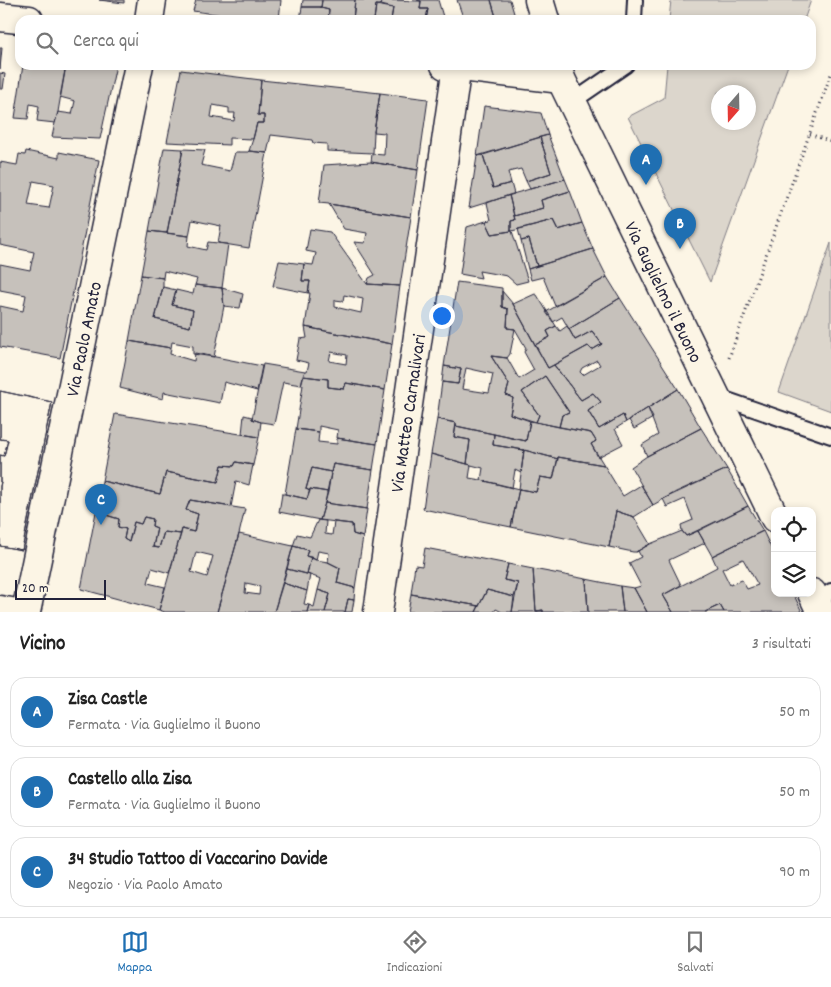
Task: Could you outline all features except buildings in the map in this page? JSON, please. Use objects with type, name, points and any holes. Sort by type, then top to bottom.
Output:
[{"type":"street","points":[[149,15],[152,0]]},
{"type":"street","points":[[539,0],[544,15]]},
{"type":"street","points":[[0,17],[15,19]]},
{"type":"street","name":"Via Paolo Amato","points":[[26,612],[138,70]]},
{"type":"street","name":"Via Matteo Carnalivari","points":[[378,612],[450,70]]},
{"type":"street","points":[[479,70],[563,82]]},
{"type":"street","name":"Via Guglielmo il Buono","points":[[563,82],[771,510]]},
{"type":"street","points":[[0,610],[11,612]]},
{"type":"lane","points":[[634,15],[635,0]]},
{"type":"lane","points":[[563,82],[607,70]]},
{"type":"lane","points":[[715,396],[831,436]]},
{"type":"path","points":[[715,396],[831,74]]},
{"type":"path","points":[[810,134],[831,142]]},
{"type":"shaded area","points":[[671,0],[811,0],[806,15],[670,15]]},
{"type":"shaded area","points":[[667,70],[786,70],[710,282],[628,117],[664,98]]},
{"type":"shaded area","points":[[831,243],[831,411],[779,392]]},
{"type":"place","name":"Zisa Castle","points":[[646,185]]},
{"type":"place","name":"Castello alla Zisa","points":[[680,249]]},
{"type":"place","name":"34 Studio Tattoo di Vaccarino Davide","points":[[101,525]]}]
